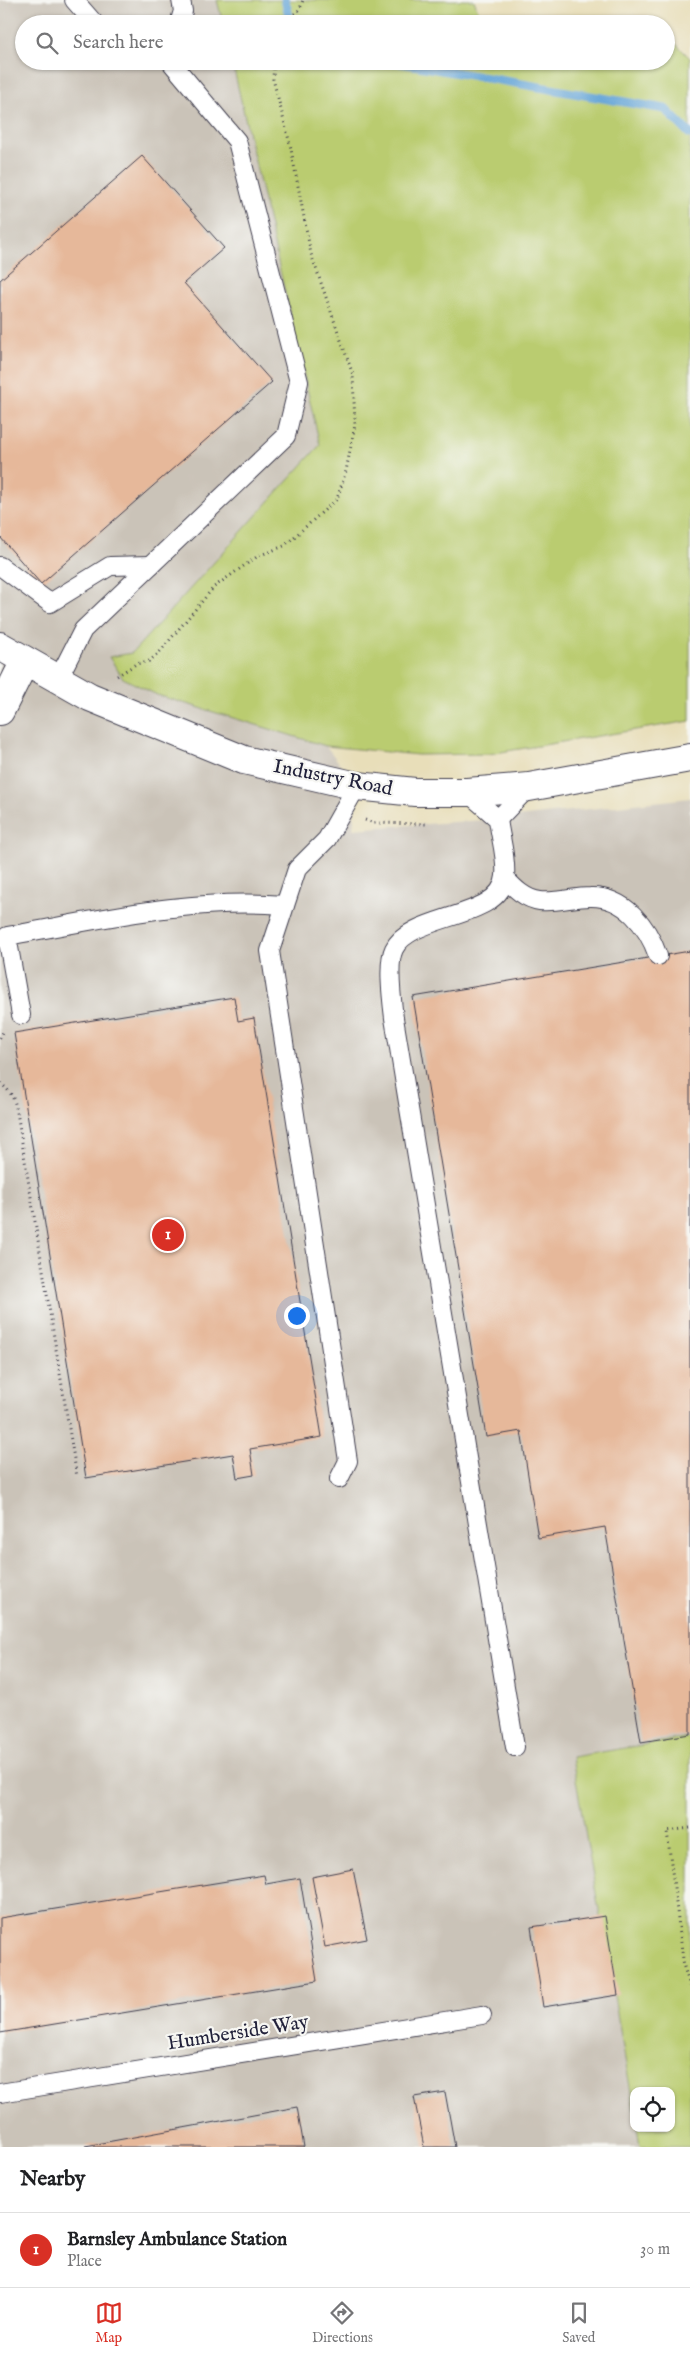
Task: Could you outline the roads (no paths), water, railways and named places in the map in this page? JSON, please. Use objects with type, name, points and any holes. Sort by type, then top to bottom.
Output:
[{"type":"street","name":"Industry Road","points":[[0,646],[90,697],[244,760],[357,786],[415,792],[467,792],[529,786],[690,758]]},
{"type":"street","points":[[0,711],[25,661]]},
{"type":"lane","points":[[74,0],[87,15]]},
{"type":"lane","points":[[181,0],[182,15]]},
{"type":"lane","points":[[58,679],[83,630],[286,436],[299,382],[236,140],[178,70]]},
{"type":"lane","points":[[0,566],[50,603],[110,566],[151,565]]},
{"type":"lane","points":[[339,1479],[348,1460],[270,950],[297,868],[327,839],[357,786]]},
{"type":"lane","points":[[498,819],[529,786]]},
{"type":"lane","points":[[467,792],[498,819],[505,878],[498,893],[472,911],[425,925],[410,932],[394,949],[390,980],[394,1018],[516,1747]]},
{"type":"lane","points":[[505,878],[516,891],[540,901],[593,897],[616,902],[644,924],[658,956]]},
{"type":"lane","points":[[22,1015],[7,936],[153,910],[248,902],[285,905]]},
{"type":"lane","name":"Humberside Way","points":[[0,2093],[482,2015]]},
{"type":"waterway","points":[[285,0],[289,15]]},
{"type":"waterway","points":[[442,70],[665,109],[690,134]]},
{"type":"place","name":"Barnsley Ambulance Station","points":[[168,1235]]}]
